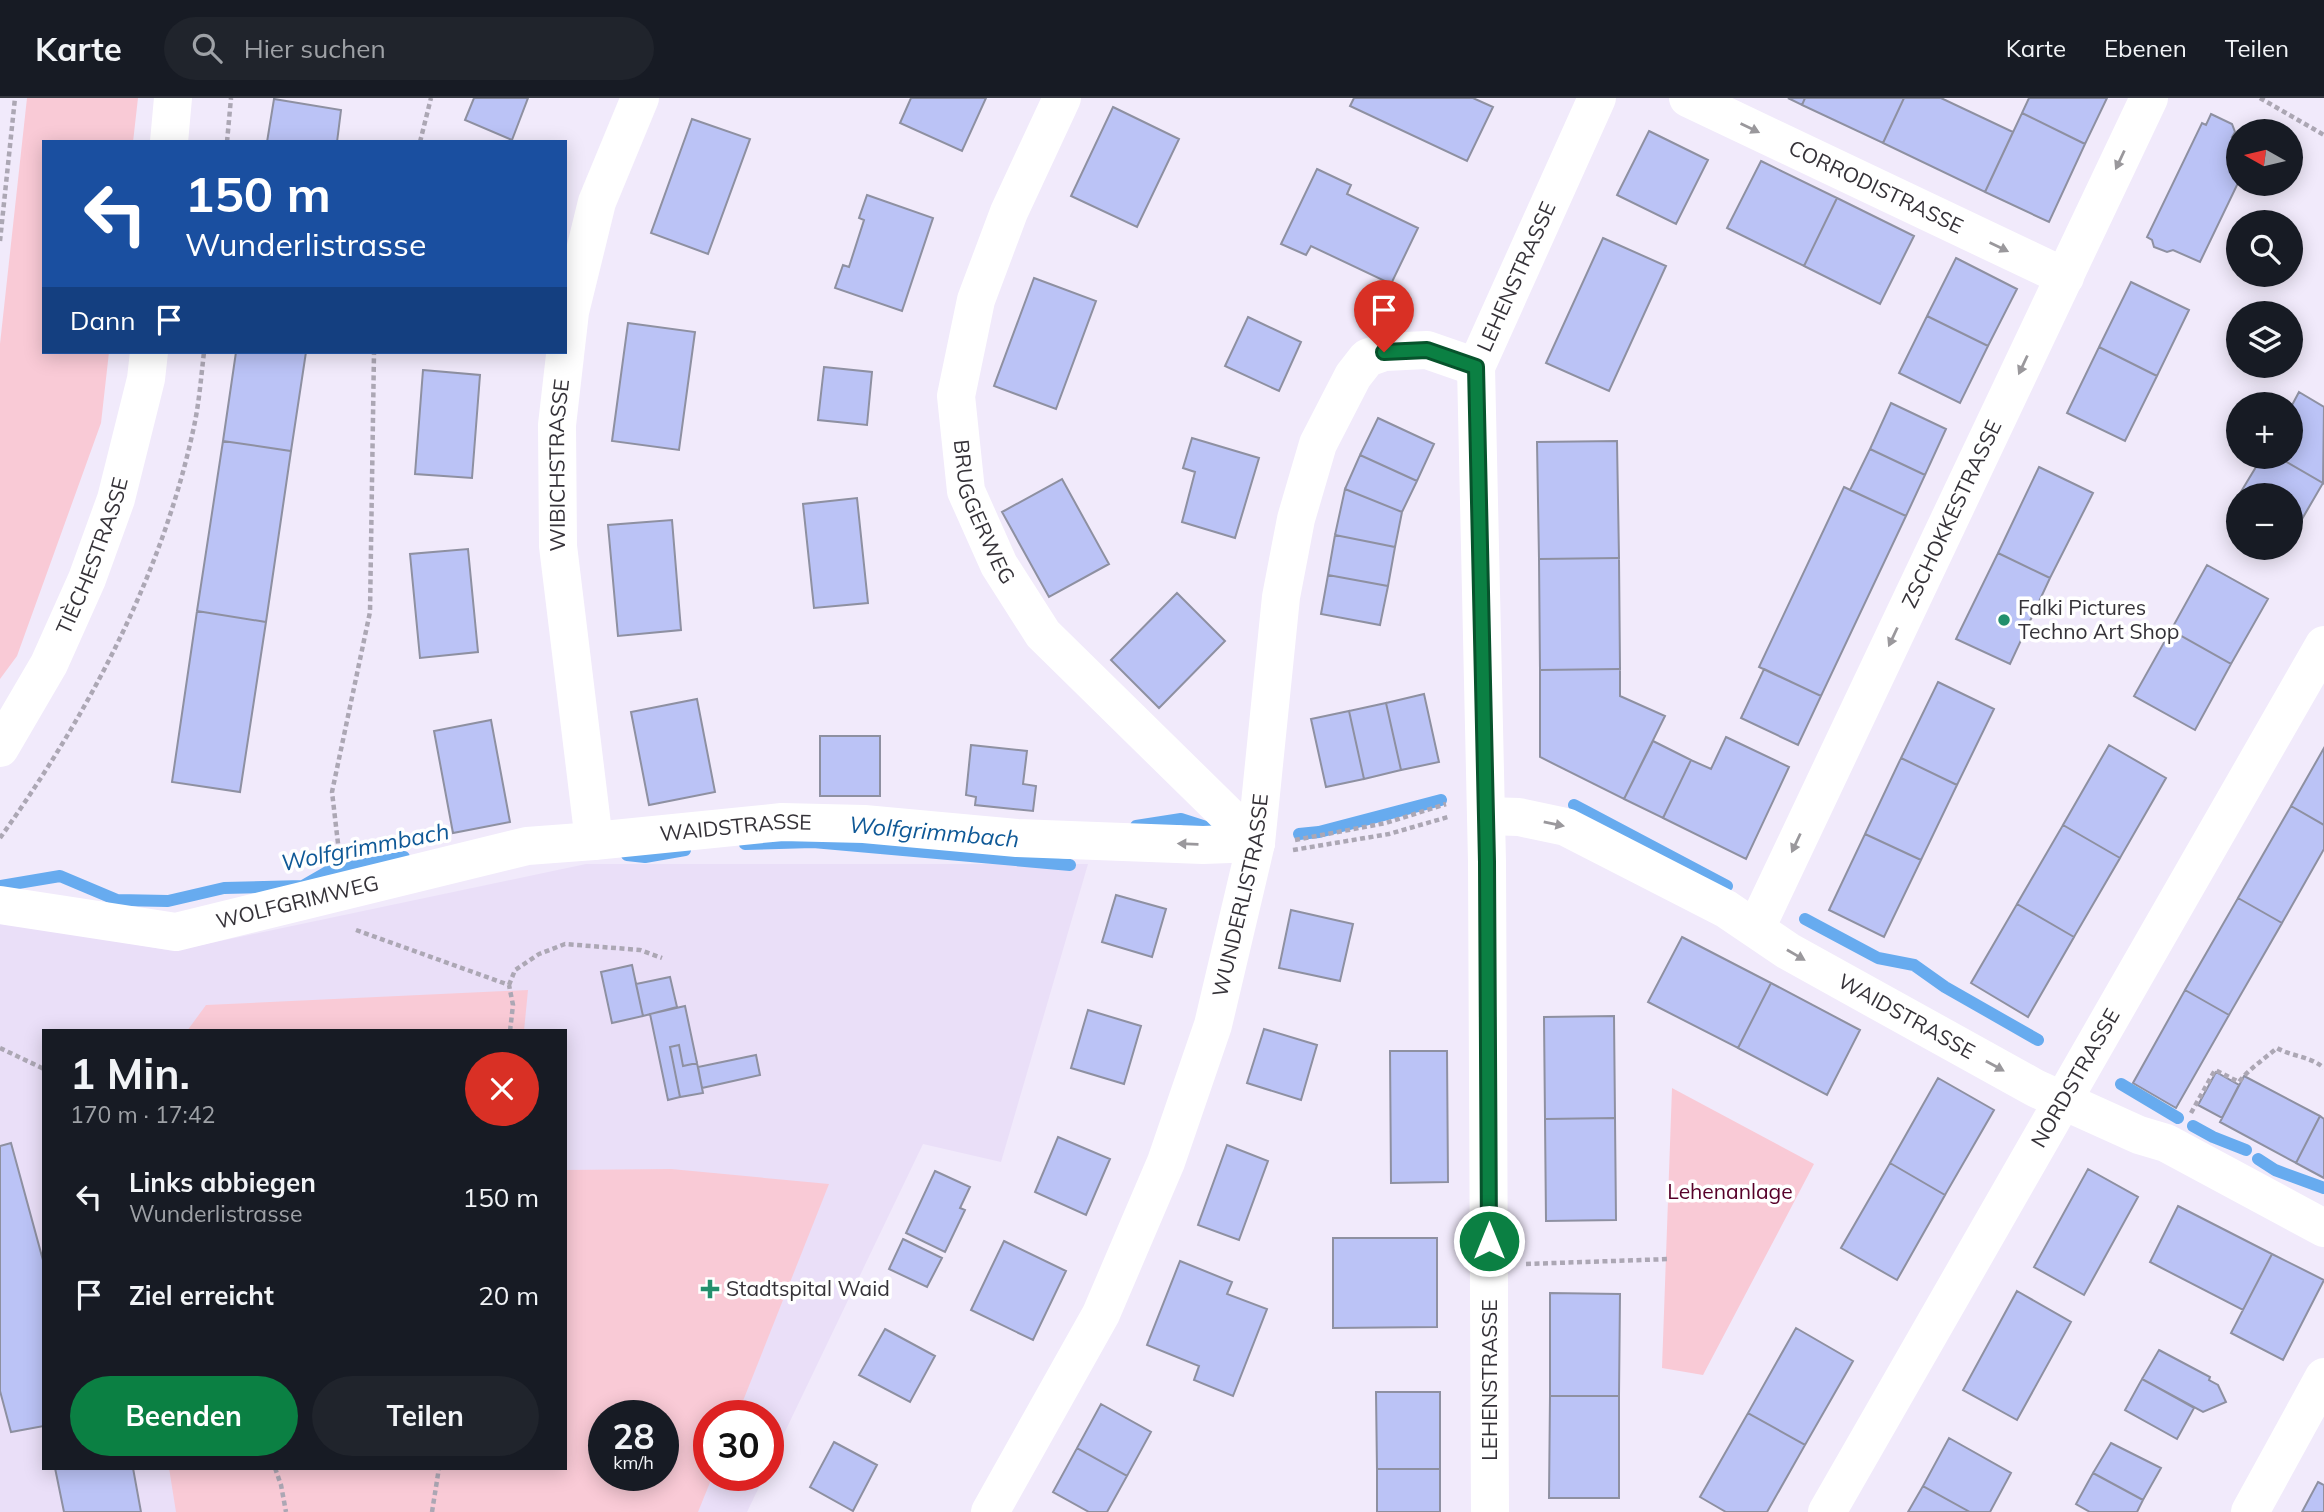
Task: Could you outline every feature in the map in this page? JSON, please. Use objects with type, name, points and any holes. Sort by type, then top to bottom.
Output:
[{"type":"street","points":[[169,140],[173,98]]},
{"type":"street","name":"WIBICHSTRASSE","points":[[567,338],[570,312],[597,202],[640,98]]},
{"type":"street","name":"BRUGGERWEG","points":[[1062,98],[1009,212],[976,300],[956,396],[965,491],[999,565],[1043,634],[1277,845]]},
{"type":"street","name":"LEHENSTRASSE","points":[[1490,1512],[1486,816],[1476,367],[1597,98]]},
{"type":"street","name":"CORRODISTRASSE","points":[[1688,98],[2065,277]]},
{"type":"street","name":"ZSCHOKKESTRASSE","points":[[1756,928],[2149,98]]},
{"type":"street","name":"WUNDERLISTRASSE","points":[[990,1512],[1101,1314],[1166,1162],[1277,845],[1281,597],[1296,519],[1318,444],[1353,376],[1367,358],[1384,352],[1427,350],[1476,367]]},
{"type":"street","name":"TIÈCHESTRASSE","points":[[0,748],[49,664],[87,579],[116,499],[146,379],[149,354]]},
{"type":"street","name":"WIBICHSTRASSE","points":[[565,354],[557,425],[558,546],[594,841]]},
{"type":"street","name":"NORDSTRASSE","points":[[1827,1512],[2324,645]]},
{"type":"street","name":"WAIDSTRASSE","points":[[1486,816],[1519,817],[1566,827],[1726,909],[1799,957],[2035,1088],[2139,1135],[2166,1143],[2324,1228]]},
{"type":"street","name":"WAIDSTRASSE","points":[[594,841],[782,822],[864,824],[1017,838],[1277,845]]},
{"type":"street","name":"WOLFGRIMWEG","points":[[0,905],[176,932],[527,846],[594,841]]},
{"type":"street","points":[[2250,1512],[2324,1377]]},
{"type":"path","points":[[0,241],[15,98]]},
{"type":"path","points":[[227,140],[231,98]]},
{"type":"path","points":[[420,140],[431,98]]},
{"type":"path","points":[[2260,98],[2324,135]]},
{"type":"path","points":[[0,838],[32,793],[96,688],[146,577],[173,505],[194,430],[204,354]]},
{"type":"path","points":[[344,891],[332,792],[370,612],[374,354]]},
{"type":"path","points":[[1277,845],[1386,823],[1450,803]]},
{"type":"path","points":[[1277,845],[1389,834],[1443,818]]},
{"type":"path","points":[[353,929],[509,985]]},
{"type":"path","points":[[510,1029],[513,1005],[509,985],[515,970],[539,954],[565,944],[640,950],[662,958]]},
{"type":"path","points":[[0,1048],[42,1068]]},
{"type":"path","points":[[2185,1123],[2215,1070],[2239,1082],[2247,1072],[2277,1048],[2288,1054],[2316,1061],[2324,1068]]},
{"type":"path","points":[[1515,1264],[1670,1259]]},
{"type":"path","points":[[276,1470],[286,1512]]},
{"type":"path","points":[[432,1512],[439,1470]]},
{"type":"shaded area","name":"Stadtspital Waid","points":[[586,864],[1088,864],[1001,1162],[923,1144],[784,1434],[784,1400],[693,1400],[693,1491],[757,1491],[747,1512],[0,1512],[0,921],[173,951]]},
{"type":"green space","points":[[27,98],[138,98],[133,140],[42,140],[42,354],[109,354],[101,423],[17,656],[0,679],[0,344]]},
{"type":"green space","points":[[528,990],[524,1029],[188,1029],[206,1005]]},
{"type":"green space","name":"Lehenanlage","points":[[1672,1088],[1814,1164],[1703,1375],[1662,1368]]},
{"type":"green space","points":[[671,1169],[829,1184],[743,1400],[693,1400],[693,1491],[707,1491],[698,1512],[176,1512],[169,1470],[567,1470],[567,1170]]},
{"type":"building","points":[[474,98],[528,98],[512,140],[465,120]]},
{"type":"building","points":[[911,98],[986,98],[962,151],[900,123]]},
{"type":"building","points":[[1354,98],[1473,98],[1493,107],[1467,161],[1350,106]]},
{"type":"building","points":[[1788,98],[1805,98],[1802,105]]},
{"type":"building","points":[[1805,98],[1904,98],[1883,143],[1802,105]]},
{"type":"building","points":[[1904,98],[1941,98],[2013,132],[1985,192],[1883,143]]},
{"type":"building","points":[[2029,98],[2107,98],[2085,144],[2022,113]]},
{"type":"building","points":[[274,99],[341,110],[337,140],[267,140]]},
{"type":"building","points":[[1113,107],[1179,139],[1137,227],[1071,196]]},
{"type":"building","points":[[2022,113],[2085,144],[2049,222],[1985,192]]},
{"type":"building","points":[[2211,114],[2226,121],[2226,196],[2232,196],[2200,262],[2173,250],[2167,252],[2154,247],[2152,240],[2147,237],[2202,123],[2206,125]]},
{"type":"building","points":[[692,119],[750,139],[708,254],[651,233]]},
{"type":"building","points":[[1649,131],[1708,160],[1676,224],[1617,195]]},
{"type":"building","points":[[1761,161],[1837,198],[1804,266],[1727,228]]},
{"type":"building","points":[[1317,169],[1351,185],[1347,194],[1418,228],[1391,284],[1311,246],[1306,255],[1281,244]]},
{"type":"building","points":[[867,195],[933,218],[902,311],[835,288],[843,265],[849,267],[864,220],[859,218]]},
{"type":"building","points":[[1837,198],[1914,236],[1880,304],[1804,266]]},
{"type":"building","points":[[1603,238],[1666,266],[1609,391],[1546,363]]},
{"type":"building","points":[[1956,258],[2017,289],[1988,346],[1927,316]]},
{"type":"building","points":[[1034,278],[1096,301],[1056,409],[994,386]]},
{"type":"building","points":[[2131,282],[2189,310],[2157,376],[2099,347]]},
{"type":"building","points":[[1927,316],[1988,346],[1960,403],[1899,373]]},
{"type":"building","points":[[1248,317],[1301,342],[1279,391],[1225,366]]},
{"type":"building","points":[[628,323],[695,332],[679,450],[612,441]]},
{"type":"building","points":[[2099,347],[2157,376],[2125,441],[2067,413]]},
{"type":"building","points":[[236,354],[306,354],[291,451],[223,441]]},
{"type":"building","points":[[824,367],[872,372],[867,425],[818,420]]},
{"type":"building","points":[[423,370],[480,375],[472,478],[415,474]]},
{"type":"building","points":[[2303,394],[2324,407],[2323,483],[2299,469],[2303,469]]},
{"type":"building","points":[[1891,403],[1946,429],[1925,475],[1870,449]]},
{"type":"building","points":[[1378,418],[1434,444],[1417,481],[1360,455]]},
{"type":"building","points":[[1192,438],[1259,458],[1235,538],[1182,522],[1195,472],[1183,468]]},
{"type":"building","points":[[223,441],[291,451],[266,622],[197,611]]},
{"type":"building","points":[[1617,441],[1619,558],[1539,559],[1537,442]]},
{"type":"building","points":[[1870,449],[1925,475],[1906,516],[1850,490]]},
{"type":"building","points":[[1360,455],[1417,481],[1402,512],[1345,489]]},
{"type":"building","points":[[2039,467],[2093,493],[2050,578],[1998,553]]},
{"type":"building","points":[[2255,469],[2299,469],[2323,483],[2303,517],[2303,483],[2246,483]]},
{"type":"building","points":[[1062,479],[1109,564],[1049,597],[1002,512]]},
{"type":"building","points":[[1844,487],[1906,516],[1821,696],[1759,667]]},
{"type":"building","points":[[1345,489],[1402,512],[1395,547],[1335,535]]},
{"type":"building","points":[[857,498],[868,603],[814,608],[803,504]]},
{"type":"building","points":[[672,520],[681,630],[618,636],[608,525]]},
{"type":"building","points":[[1335,535],[1395,547],[1388,586],[1328,575]]},
{"type":"building","points":[[468,549],[478,652],[420,658],[410,554]]},
{"type":"building","points":[[1998,553],[2050,578],[2010,664],[1956,639]]},
{"type":"building","points":[[1619,558],[1620,669],[1540,670],[1539,559]]},
{"type":"building","points":[[2207,565],[2268,599],[2231,664],[2171,630]]},
{"type":"building","points":[[1328,575],[1388,586],[1380,625],[1321,614]]},
{"type":"building","points":[[1177,593],[1225,641],[1159,708],[1111,660]]},
{"type":"building","points":[[197,611],[266,622],[240,792],[172,782]]},
{"type":"building","points":[[2171,630],[2231,664],[2195,730],[2134,696]]},
{"type":"building","points":[[1620,669],[1620,696],[1665,716],[1624,799],[1540,757],[1540,670]]},
{"type":"building","points":[[1764,669],[1821,696],[1798,745],[1741,718]]},
{"type":"building","points":[[1938,682],[1994,709],[1957,785],[1901,758]]},
{"type":"building","points":[[1424,694],[1439,762],[1401,770],[1386,703]]},
{"type":"building","points":[[697,699],[715,792],[649,805],[631,712]]},
{"type":"building","points":[[1386,703],[1401,770],[1364,779],[1349,711]]},
{"type":"building","points":[[1349,711],[1364,779],[1326,787],[1311,719]]},
{"type":"building","points":[[491,720],[510,822],[453,833],[434,731]]},
{"type":"building","points":[[820,736],[880,736],[880,796],[820,796]]},
{"type":"building","points":[[1726,737],[1789,767],[1746,859],[1663,818],[1691,760],[1711,769]]},
{"type":"building","points":[[1653,741],[1691,760],[1663,818],[1624,799]]},
{"type":"building","points":[[971,745],[1027,751],[1023,784],[1036,786],[1033,811],[975,805],[976,797],[966,795]]},
{"type":"building","points":[[2109,745],[2166,778],[2120,858],[2063,825]]},
{"type":"building","points":[[2324,748],[2324,825],[2291,806]]},
{"type":"building","points":[[1901,758],[1957,785],[1921,860],[1865,834]]},
{"type":"building","points":[[2291,806],[2324,825],[2324,849],[2282,923],[2238,898]]},
{"type":"building","points":[[2063,825],[2120,858],[2074,937],[2017,904]]},
{"type":"building","points":[[1865,834],[1921,860],[1884,937],[1829,910]]},
{"type":"building","points":[[1116,895],[1166,909],[1152,957],[1102,942]]},
{"type":"building","points":[[2238,898],[2282,923],[2229,1015],[2185,990]]},
{"type":"building","points":[[2017,904],[2074,937],[2028,1017],[1971,983]]},
{"type":"building","points":[[1291,910],[1353,924],[1340,981],[1279,968]]},
{"type":"building","points":[[1682,937],[1771,983],[1738,1048],[1648,1002]]},
{"type":"building","points":[[632,965],[643,1016],[612,1023],[601,972]]},
{"type":"building","points":[[670,977],[677,1007],[643,1016],[636,984]]},
{"type":"building","points":[[1771,983],[1860,1030],[1827,1095],[1738,1048]]},
{"type":"building","points":[[2185,990],[2229,1015],[2176,1108],[2133,1083]]},
{"type":"building","points":[[685,1006],[697,1063],[683,1066],[679,1045],[670,1047],[680,1097],[668,1100],[650,1014]]},
{"type":"building","points":[[1088,1010],[1141,1026],[1124,1084],[1071,1068]]},
{"type":"building","points":[[1614,1016],[1615,1118],[1545,1119],[1544,1017]]},
{"type":"building","points":[[1264,1029],[1317,1045],[1301,1100],[1247,1083]]},
{"type":"building","points":[[679,1045],[683,1066],[697,1063],[703,1093],[680,1097],[670,1047]]},
{"type":"building","points":[[1390,1051],[1447,1051],[1448,1182],[1391,1183]]},
{"type":"building","points":[[756,1055],[760,1075],[702,1088],[698,1067]]},
{"type":"building","points":[[2216,1072],[2239,1085],[2222,1118],[2198,1105]]},
{"type":"building","points":[[2244,1076],[2320,1116],[2296,1163],[2220,1122]]},
{"type":"building","points":[[1938,1078],[1994,1110],[1945,1195],[1890,1163]]},
{"type":"building","points":[[2320,1116],[2324,1119],[2324,1178],[2296,1163]]},
{"type":"building","points":[[1615,1118],[1616,1220],[1546,1221],[1545,1119]]},
{"type":"building","points":[[1058,1137],[1110,1159],[1086,1215],[1035,1192]]},
{"type":"building","points":[[11,1143],[42,1257],[42,1426],[11,1432],[0,1391],[0,1146]]},
{"type":"building","points":[[1227,1145],[1268,1161],[1239,1240],[1198,1225]]},
{"type":"building","points":[[1890,1163],[1945,1195],[1897,1280],[1841,1248]]},
{"type":"building","points":[[2088,1169],[2138,1197],[2084,1295],[2034,1267]]},
{"type":"building","points":[[935,1171],[970,1187],[960,1208],[965,1210],[945,1252],[906,1233]]},
{"type":"building","points":[[2178,1206],[2272,1254],[2243,1310],[2150,1262]]},
{"type":"building","points":[[1333,1238],[1437,1238],[1437,1327],[1333,1328]]},
{"type":"building","points":[[903,1239],[942,1258],[927,1287],[889,1269]]},
{"type":"building","points":[[1004,1241],[1066,1271],[1033,1340],[971,1310]]},
{"type":"building","points":[[2272,1254],[2324,1280],[2283,1360],[2231,1333]]},
{"type":"building","points":[[1180,1261],[1232,1282],[1227,1294],[1267,1309],[1233,1396],[1194,1380],[1199,1366],[1147,1345]]},
{"type":"building","points":[[2017,1291],[2071,1322],[2017,1420],[1963,1390]]},
{"type":"building","points":[[1550,1293],[1620,1294],[1619,1396],[1550,1396]]},
{"type":"building","points":[[1796,1328],[1853,1361],[1805,1445],[1748,1413]]},
{"type":"building","points":[[885,1329],[935,1356],[910,1402],[859,1375]]},
{"type":"building","points":[[2159,1350],[2210,1377],[2209,1380],[2218,1385],[2226,1402],[2203,1412],[2142,1379]]},
{"type":"building","points":[[2142,1379],[2194,1408],[2177,1439],[2125,1410]]},
{"type":"building","points":[[1376,1392],[1440,1392],[1440,1469],[1377,1469]]},
{"type":"building","points":[[1550,1396],[1619,1396],[1619,1498],[1549,1498]]},
{"type":"building","points":[[1101,1404],[1151,1432],[1127,1476],[1077,1448]]},
{"type":"building","points":[[1748,1413],[1805,1445],[1767,1512],[1726,1512],[1700,1497]]},
{"type":"building","points":[[1949,1438],[2011,1473],[1990,1512],[1970,1512],[1923,1486]]},
{"type":"building","points":[[834,1442],[877,1465],[853,1511],[810,1487]]},
{"type":"building","points":[[2111,1443],[2161,1468],[2143,1500],[2093,1473]]},
{"type":"building","points":[[1077,1448],[1127,1476],[1107,1512],[1089,1512],[1053,1492]]},
{"type":"building","points":[[1377,1469],[1440,1469],[1440,1512],[1377,1512]]},
{"type":"building","points":[[55,1470],[133,1470],[141,1512],[64,1512]]},
{"type":"building","points":[[2093,1473],[2143,1500],[2137,1512],[2090,1512],[2076,1504]]},
{"type":"building","points":[[2318,1482],[2324,1485],[2324,1512],[2302,1512]]},
{"type":"building","points":[[1923,1486],[1970,1512],[1908,1512]]},
{"type":"waterway","name":"Wolfgrimmbach","points":[[1299,834],[1319,832],[1441,800]]},
{"type":"waterway","name":"Wolfgrimmbach","points":[[1574,805],[1727,886]]},
{"type":"waterway","name":"Wolfgrimmbach","points":[[1136,826],[1181,819],[1206,827]]},
{"type":"waterway","name":"Wolfgrimmbach","points":[[745,844],[813,842],[1070,865]]},
{"type":"waterway","name":"Wolfgrimmbach","points":[[627,855],[645,857],[685,850]]},
{"type":"waterway","name":"Wolfgrimmbach","points":[[0,886],[60,876],[117,900],[168,901],[224,888],[303,886],[329,871],[404,857]]},
{"type":"waterway","name":"Wolfgrimmbach","points":[[1805,919],[1878,958],[1914,965],[1945,987],[2038,1040]]},
{"type":"waterway","name":"Wolfgrimmbach","points":[[2121,1084],[2178,1118]]},
{"type":"waterway","name":"Wolfgrimmbach","points":[[2193,1126],[2246,1150]]},
{"type":"waterway","name":"Wolfgrimmbach","points":[[2258,1159],[2275,1170],[2324,1188]]},
{"type":"place","name":"Falki Pictures Techno Art Shop","points":[[2004,620]]},
{"type":"place","name":"Stadtspital Waid","points":[[710,1289]]},
{"type":"route","points":[[1384,352],[1427,350],[1476,367],[1487,862],[1489,1241]]}]
